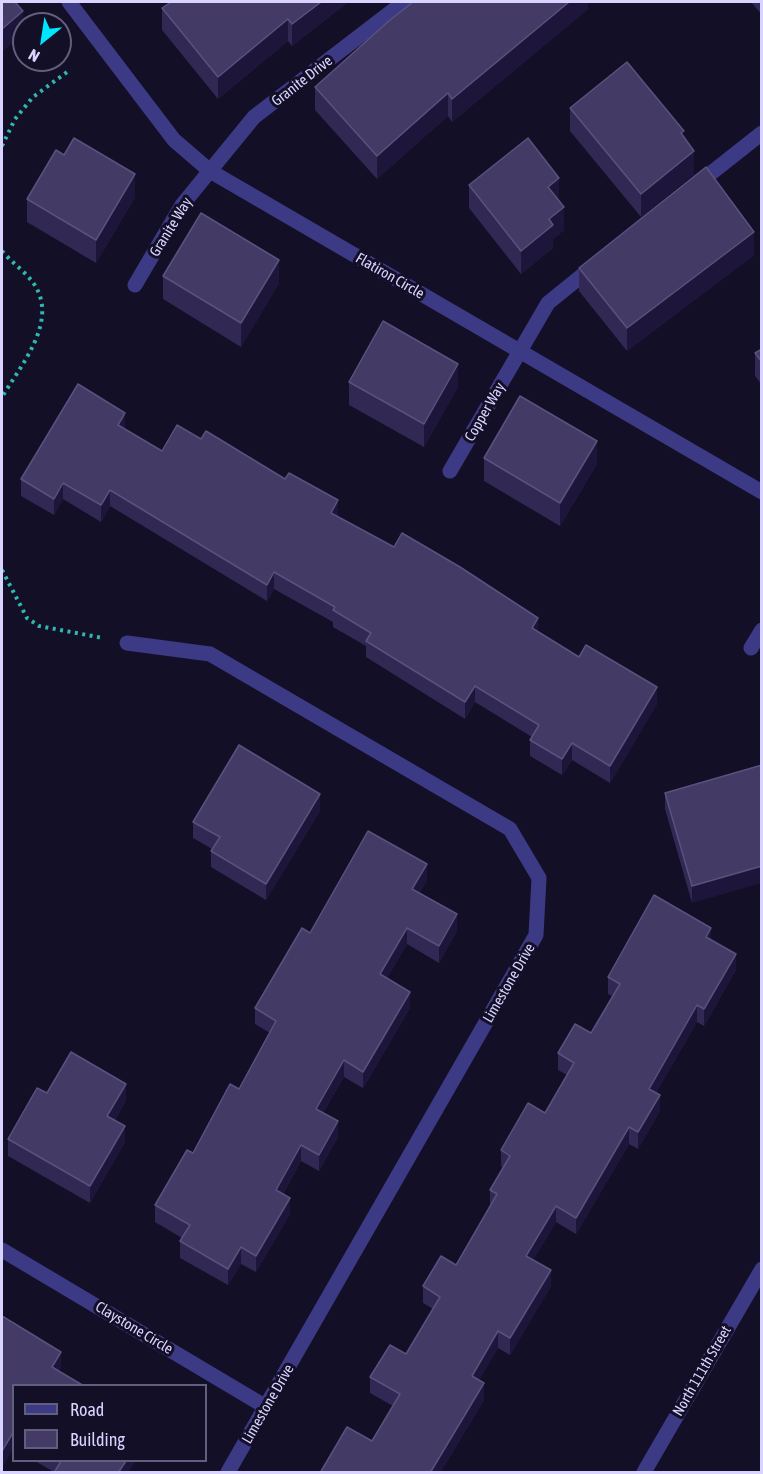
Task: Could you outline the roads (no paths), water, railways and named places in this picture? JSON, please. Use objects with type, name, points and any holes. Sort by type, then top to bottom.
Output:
[{"type":"street","name":"Flatiron Circle","points":[[69,2],[174,140],[210,171],[762,492]]},
{"type":"street","name":"Granite Drive","points":[[210,171],[254,117],[404,2]]},
{"type":"street","points":[[687,192],[762,133]]},
{"type":"street","name":"Granite Way","points":[[135,285],[182,205],[210,171]]},
{"type":"street","name":"Copper Way","points":[[450,471],[548,303],[604,258]]},
{"type":"street","points":[[751,648],[762,630]]},
{"type":"street","name":"Limestone Drive","points":[[127,643],[210,654],[510,829],[539,878],[536,935],[228,1473]]},
{"type":"street","name":"Claystone Circle","points":[[2,1250],[266,1407]]},
{"type":"street","name":"North 111th Street","points":[[644,1473],[762,1269]]}]
